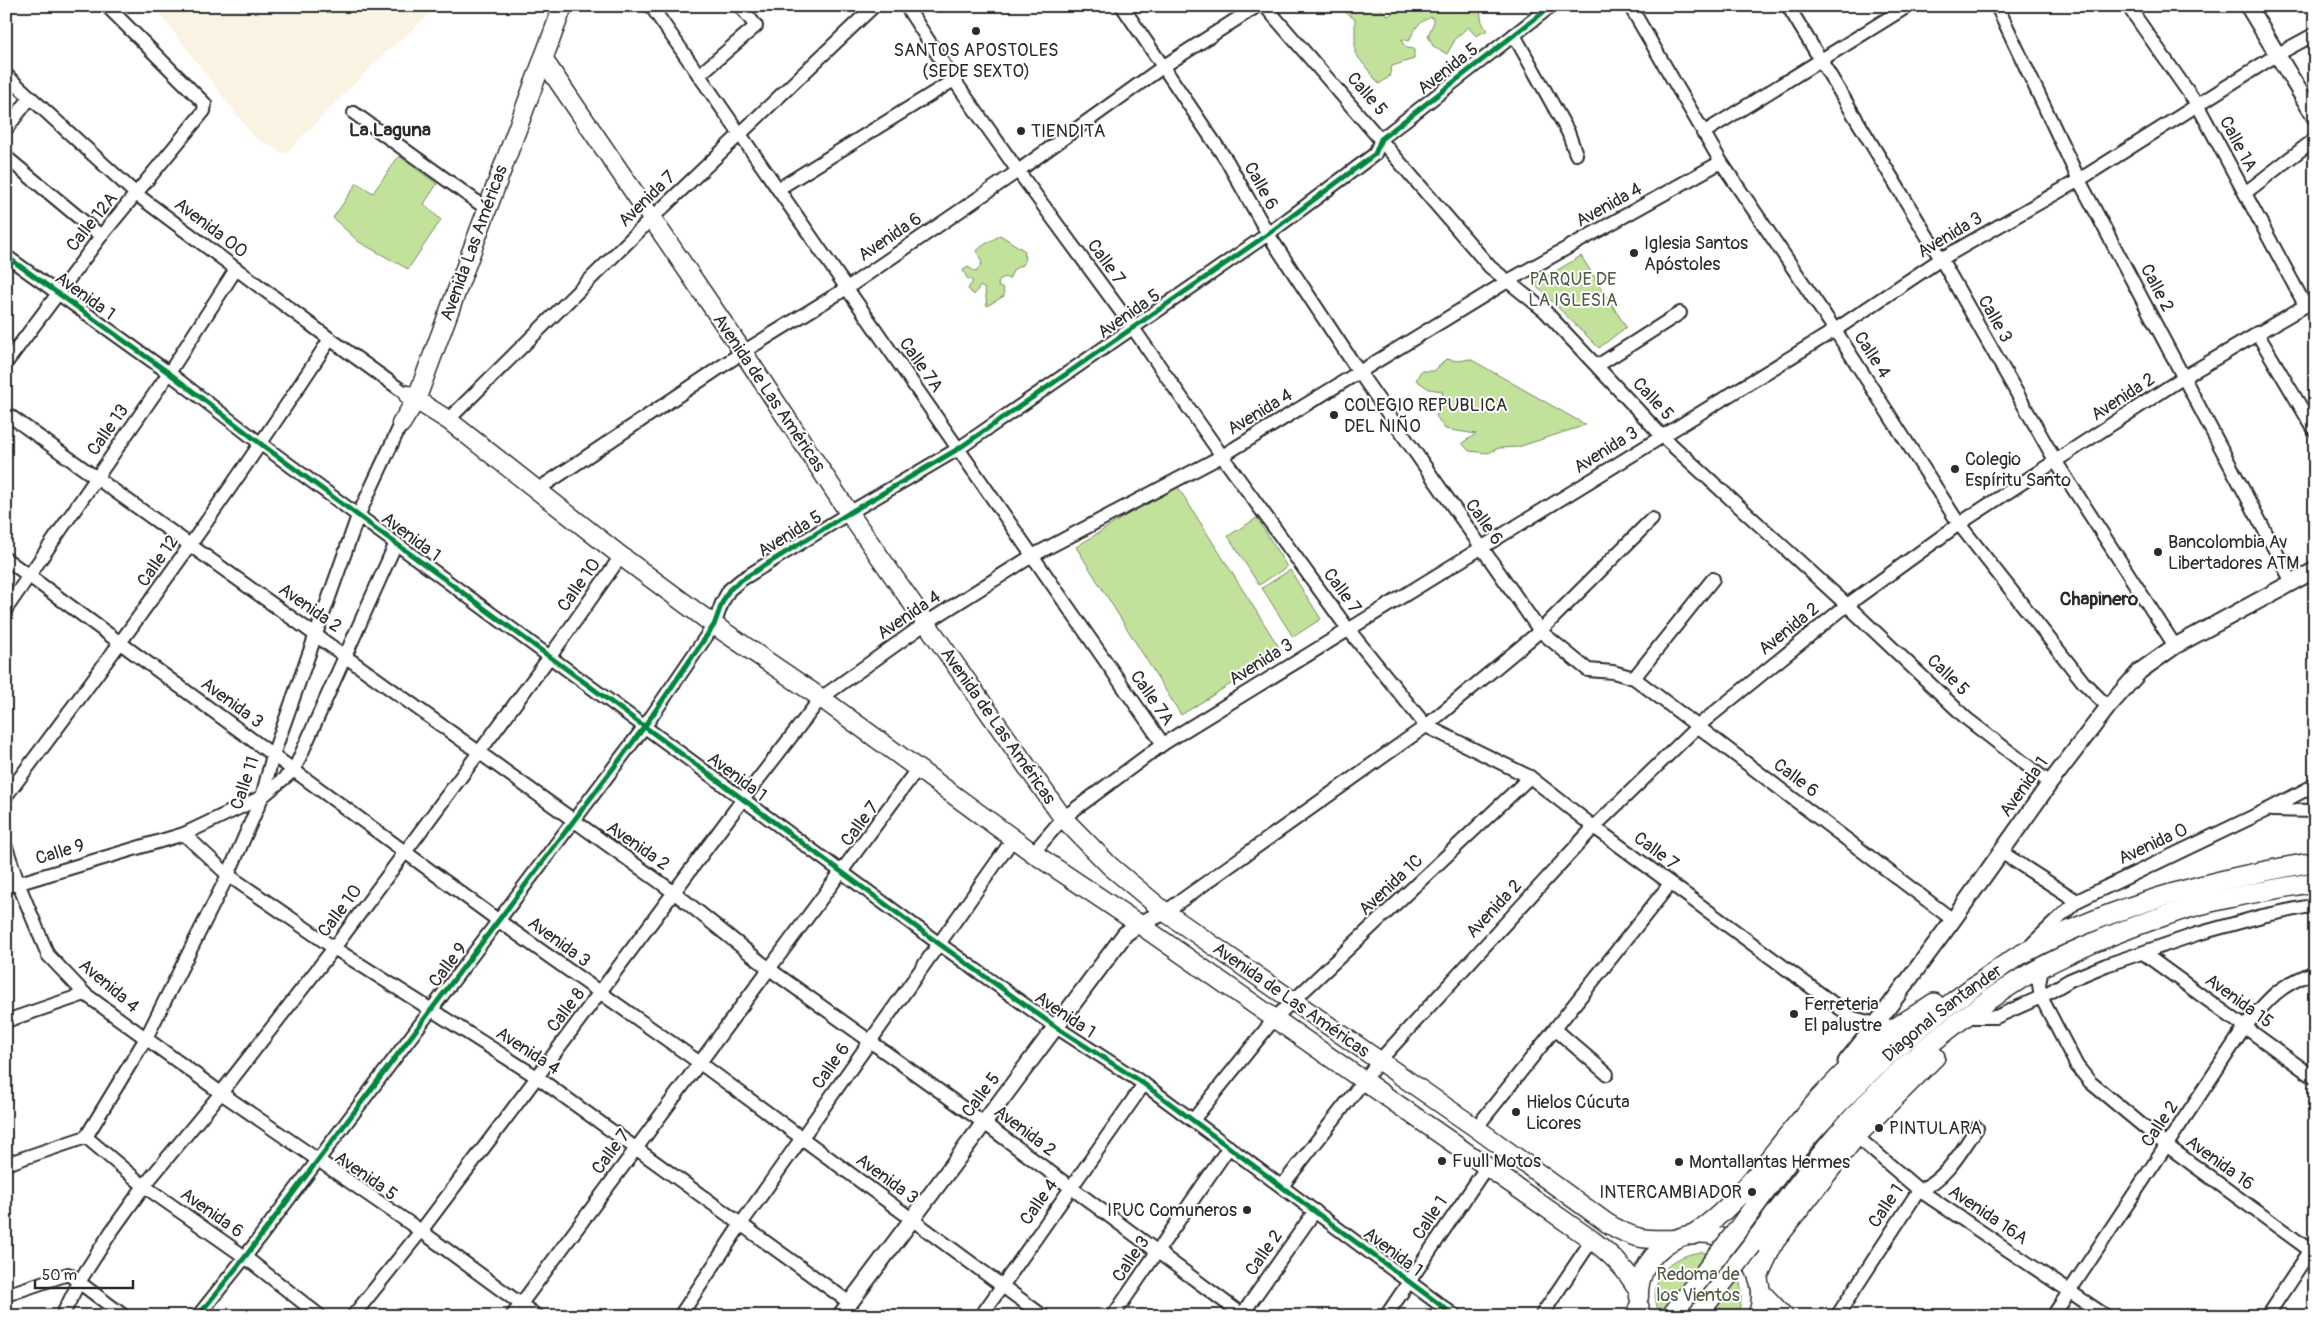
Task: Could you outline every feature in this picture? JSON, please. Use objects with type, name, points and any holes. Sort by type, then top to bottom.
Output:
[{"type":"main road","points":[[402,424],[404,405],[412,397],[480,204],[554,6]]},
{"type":"main road","points":[[543,59],[563,6]]},
{"type":"main road","name":"Avenida de Las Américas","points":[[543,59],[743,352],[848,513],[1062,818],[1110,866],[1165,912],[1628,1236],[1646,1240],[1718,1236],[1739,1248],[1751,1261],[1759,1284],[1784,1316]]},
{"type":"main road","name":"Avenida Las Américas","points":[[412,397],[543,59]]},
{"type":"main road","name":"Avenida de Las Américas","points":[[412,397],[448,420],[621,556],[714,625],[821,698],[1013,839],[1276,1018],[1614,1256],[1627,1271],[1639,1307]]},
{"type":"main road","name":"Diagonal Santander","points":[[1671,1316],[1823,1120],[1865,1078],[1941,1010],[2019,956],[2087,923],[2169,893],[2247,873],[2315,862]]},
{"type":"main road","name":"Diagonal Santander","points":[[1697,1316],[1844,1127],[1886,1083],[1963,1018],[2019,980],[2090,946],[2168,915],[2234,897],[2315,882]]},
{"type":"main road","points":[[1639,1307],[1642,1274],[1650,1259],[1662,1248],[1711,1223],[1729,1207],[1766,1160],[1826,1092],[1884,1037],[1936,1002],[1985,980]]},
{"type":"main road","points":[[1757,1316],[1759,1284],[1774,1242],[1856,1136],[1950,1042],[1963,1018]]},
{"type":"street","name":"Calle 12A","points":[[6,363],[101,236],[200,116],[205,104],[107,6]]},
{"type":"street","name":"Calle 7A","points":[[651,6],[1163,744]]},
{"type":"street","points":[[699,75],[756,26],[740,6]]},
{"type":"street","name":"Avenida 7","points":[[448,420],[652,219],[874,6]]},
{"type":"street","name":"Calle 7","points":[[906,6],[954,80],[1018,171],[1134,328],[1222,456],[1348,629],[1426,726],[1530,777],[1670,884],[1853,1018],[1876,1024],[1904,1023]]},
{"type":"street","name":"Calle 6","points":[[1122,6],[1227,161],[1268,234],[1359,372],[1540,631],[1588,670],[1613,672],[1634,678],[1953,920]]},
{"type":"street","name":"Avenida 6","points":[[537,490],[743,352],[846,288],[1018,171],[1164,66],[1257,6]]},
{"type":"street","name":"Calle 5","points":[[1265,6],[1490,267],[1545,311],[1662,436],[1847,605],[1966,719],[2050,783]]},
{"type":"street","name":"Avenida 5","points":[[714,625],[729,590],[741,580],[848,513],[958,449],[1268,234],[1375,154],[1381,140],[1551,6]]},
{"type":"street","name":"Calle 4","points":[[1630,6],[1721,162],[1835,330],[1959,524],[2084,683],[2108,707]]},
{"type":"street","name":"Calle 3","points":[[1788,6],[1941,259],[2056,462],[2175,646]]},
{"type":"street","points":[[1703,133],[1908,6]]},
{"type":"street","name":"Calle 2","points":[[1997,6],[2079,180],[2292,582]]},
{"type":"street","name":"Calle 1A","points":[[2128,6],[2198,106],[2245,193],[2310,303]]},
{"type":"street","points":[[2248,6],[2315,117]]},
{"type":"street","name":"Avenida 3","points":[[1033,853],[1062,818],[1163,744],[1835,330],[1941,259],[2079,180],[2278,54],[2315,34]]},
{"type":"street","points":[[1514,35],[1568,132],[1576,154]]},
{"type":"street","name":"Avenida 00","points":[[6,75],[136,194],[330,339],[412,397]]},
{"type":"street","points":[[778,189],[954,80]]},
{"type":"street","points":[[6,129],[30,98]]},
{"type":"street","points":[[354,113],[480,204]]},
{"type":"street","points":[[2245,193],[2315,139]]},
{"type":"street","points":[[6,157],[101,236]]},
{"type":"street","name":"Avenida 4","points":[[821,698],[926,623],[1032,556],[1222,456],[1508,281],[1721,162]]},
{"type":"street","name":"Avenida 1","points":[[6,256],[168,373],[549,658],[842,870],[938,943],[1056,1027],[1144,1084],[1456,1316]]},
{"type":"street","name":"Calle 13","points":[[6,609],[168,373],[236,268]]},
{"type":"street","name":"Avenida 2","points":[[1282,1186],[1363,1079],[1379,1061],[1594,827],[1698,726],[1847,605],[1959,524],[2184,377],[2310,303]]},
{"type":"street","points":[[1597,366],[1680,313]]},
{"type":"street","points":[[2257,333],[2315,431]]},
{"type":"street","name":"Calle 12","points":[[6,796],[122,643],[261,444],[330,339]]},
{"type":"street","name":"Avenida 2","points":[[7,415],[315,633],[478,753],[675,893],[768,968],[871,1040],[1243,1315]]},
{"type":"street","name":"Calle 11","points":[[86,1137],[146,1038],[228,875],[262,797],[273,755],[358,516],[402,424]]},
{"type":"street","points":[[1165,912],[1426,726],[1540,631],[1652,519]]},
{"type":"street","points":[[262,797],[294,770],[396,543]]},
{"type":"street","name":"Calle 10","points":[[79,1282],[111,1232],[144,1186],[221,1093],[406,853],[621,556]]},
{"type":"street","name":"Avenida 3","points":[[6,559],[406,853],[700,1063],[1043,1316]]},
{"type":"street","name":"Avenida 1","points":[[1826,1092],[1836,1073],[1876,1024],[1953,920],[2050,783],[2108,707],[2140,671],[2175,646],[2315,570]]},
{"type":"street","points":[[1634,678],[1713,579]]},
{"type":"street","name":"Calle 9","points":[[198,1316],[245,1257],[574,822],[645,726],[714,625]]},
{"type":"street","name":"Calle 8","points":[[353,1316],[421,1231],[538,1077],[743,799],[821,698]]},
{"type":"street","name":"Calle 7","points":[[512,1316],[918,768]]},
{"type":"street","name":"Avenida 1C","points":[[1193,1120],[1276,1018],[1530,777]]},
{"type":"street","name":"Avenida 0","points":[[2019,956],[2077,901],[2269,810],[2315,785]]},
{"type":"street","name":"Calle 9","points":[[12,885],[184,834],[262,797]]},
{"type":"street","points":[[2269,810],[2315,811]]},
{"type":"street","name":"Avenida 4","points":[[184,834],[228,875],[334,948],[538,1077],[850,1302]]},
{"type":"street","name":"Calle 6","points":[[680,1316],[741,1224],[1013,839]]},
{"type":"street","name":"Avenida 4","points":[[6,847],[12,885],[48,955],[85,994],[146,1038]]},
{"type":"street","points":[[2001,852],[2077,901]]},
{"type":"street","points":[[1476,1128],[1670,884]]},
{"type":"street","name":"Diagonal Santander","points":[[1963,1018],[1996,1017],[2041,997],[2070,980],[2197,934],[2262,916],[2315,905]]},
{"type":"street","name":"Calle 5","points":[[840,1316],[1126,934],[1139,924],[1165,912]]},
{"type":"street","name":"Avenida 15","points":[[2143,953],[2315,1078]]},
{"type":"street","name":"Avenida 16","points":[[2042,969],[2039,984],[2041,997],[2077,1066],[2090,1082],[2166,1146],[2313,1250]]},
{"type":"street","name":"Calle 2","points":[[2053,1316],[2245,1027],[2270,996],[2295,980],[2315,972]]},
{"type":"street","points":[[6,1021],[85,994]]},
{"type":"street","points":[[1555,1029],[1607,1074]]},
{"type":"street","name":"Avenida 5","points":[[146,1038],[221,1093],[421,1231],[537,1316]]},
{"type":"street","name":"Calle 4","points":[[981,1316],[1144,1084]]},
{"type":"street","name":"Calle 1","points":[[1837,1316],[1919,1190],[1937,1180],[1952,1163],[1977,1128]]},
{"type":"street","name":"Avenida 16A","points":[[1856,1136],[1919,1190],[2106,1316]]},
{"type":"street","points":[[6,1164],[86,1137]]},
{"type":"street","name":"Avenida 6","points":[[86,1137],[144,1186],[245,1257],[320,1316]]},
{"type":"street","name":"Calle 3","points":[[1113,1316],[1229,1147]]},
{"type":"street","name":"Calle 1","points":[[1386,1316],[1487,1166]]},
{"type":"street","name":"Calle 2","points":[[1243,1315],[1315,1211]]},
{"type":"street","points":[[1541,1316],[1588,1246]]},
{"type":"street","points":[[2267,1316],[2313,1250]]},
{"type":"street","points":[[6,1295],[68,1274],[124,1316]]},
{"type":"street","points":[[62,1316],[79,1282]]},
{"type":"shaded area","points":[[154,6],[439,6],[383,55],[285,154],[253,136]]},
{"type":"green space","points":[[1349,6],[1379,6],[1388,16],[1403,6],[1479,6],[1482,22],[1488,30],[1476,36],[1468,27],[1456,38],[1447,54],[1433,46],[1428,36],[1434,22],[1432,17],[1418,26],[1409,41],[1402,39],[1403,44],[1407,48],[1414,49],[1414,59],[1392,66],[1389,77],[1379,84],[1355,53],[1355,19],[1346,13],[1346,8]]},
{"type":"green space","points":[[399,156],[437,184],[424,204],[441,220],[408,269],[359,242],[333,218],[357,183],[373,193]]},
{"type":"green space","points":[[1000,235],[1025,251],[1024,264],[1014,269],[1009,279],[1005,277],[999,280],[998,287],[1003,288],[1004,296],[987,306],[985,289],[980,286],[974,295],[968,289],[973,281],[967,278],[963,270],[968,267],[976,272],[982,263],[977,251]]},
{"type":"green space","name":"PARQUE DE LA IGLESIA","points":[[1581,256],[1626,327],[1599,348],[1534,284]]},
{"type":"green space","points":[[1446,359],[1459,361],[1470,359],[1586,425],[1518,447],[1499,448],[1488,453],[1469,451],[1462,443],[1476,434],[1445,429],[1436,416],[1443,400],[1442,391],[1429,389],[1416,380],[1421,371],[1434,371]]},
{"type":"green space","points":[[1176,484],[1282,652],[1181,715],[1076,547]]},
{"type":"green space","points":[[1257,518],[1287,567],[1259,585],[1228,536]]},
{"type":"green space","points":[[1290,570],[1321,619],[1293,637],[1262,588]]},
{"type":"green space","name":"Redoma de los Vientos","points":[[1703,1252],[1724,1261],[1737,1275],[1741,1294],[1737,1316],[1661,1316],[1656,1304],[1655,1292],[1663,1272],[1670,1264],[1680,1258]]},
{"type":"cycle path","points":[[198,1316],[245,1257],[645,726],[714,625],[729,590],[741,580],[849,513],[958,449],[1268,234],[1375,154],[1381,139],[1551,6]]},
{"type":"cycle path","points":[[6,256],[169,373],[261,444],[938,943],[1056,1027],[1144,1084],[1455,1316]]},
{"type":"place","name":"SANTOS APOSTOLES (SEDE SEXTO)","points":[[976,31]]},
{"type":"place","name":"TIENDITA","points":[[1021,131]]},
{"type":"place","name":"Iglesia Santos Apóstoles","points":[[1634,253]]},
{"type":"place","name":"COLEGIO REPUBLICA DEL NIÑO","points":[[1334,415]]},
{"type":"place","name":"Colegio Espíritu Santo","points":[[1955,469]]},
{"type":"place","name":"Bancolombia Av Libertadores ATM","points":[[2158,552]]},
{"type":"place","name":"Ferreteria El palustre","points":[[1794,1014]]},
{"type":"place","name":"Hielos Cúcuta Licores","points":[[1516,1112]]},
{"type":"place","name":"PINTULARA","points":[[1879,1128]]},
{"type":"place","name":"Fuull Motos","points":[[1442,1161]]},
{"type":"place","name":"Montallantas Hermes","points":[[1679,1162]]},
{"type":"place","name":"INTERCAMBIADOR","points":[[1752,1192]]},
{"type":"place","name":"IPUC Comuneros","points":[[1247,1210]]},
{"type":"district","name":"La Laguna","points":[[390,130]]},
{"type":"district","name":"Chapinero","points":[[2099,599]]}]
